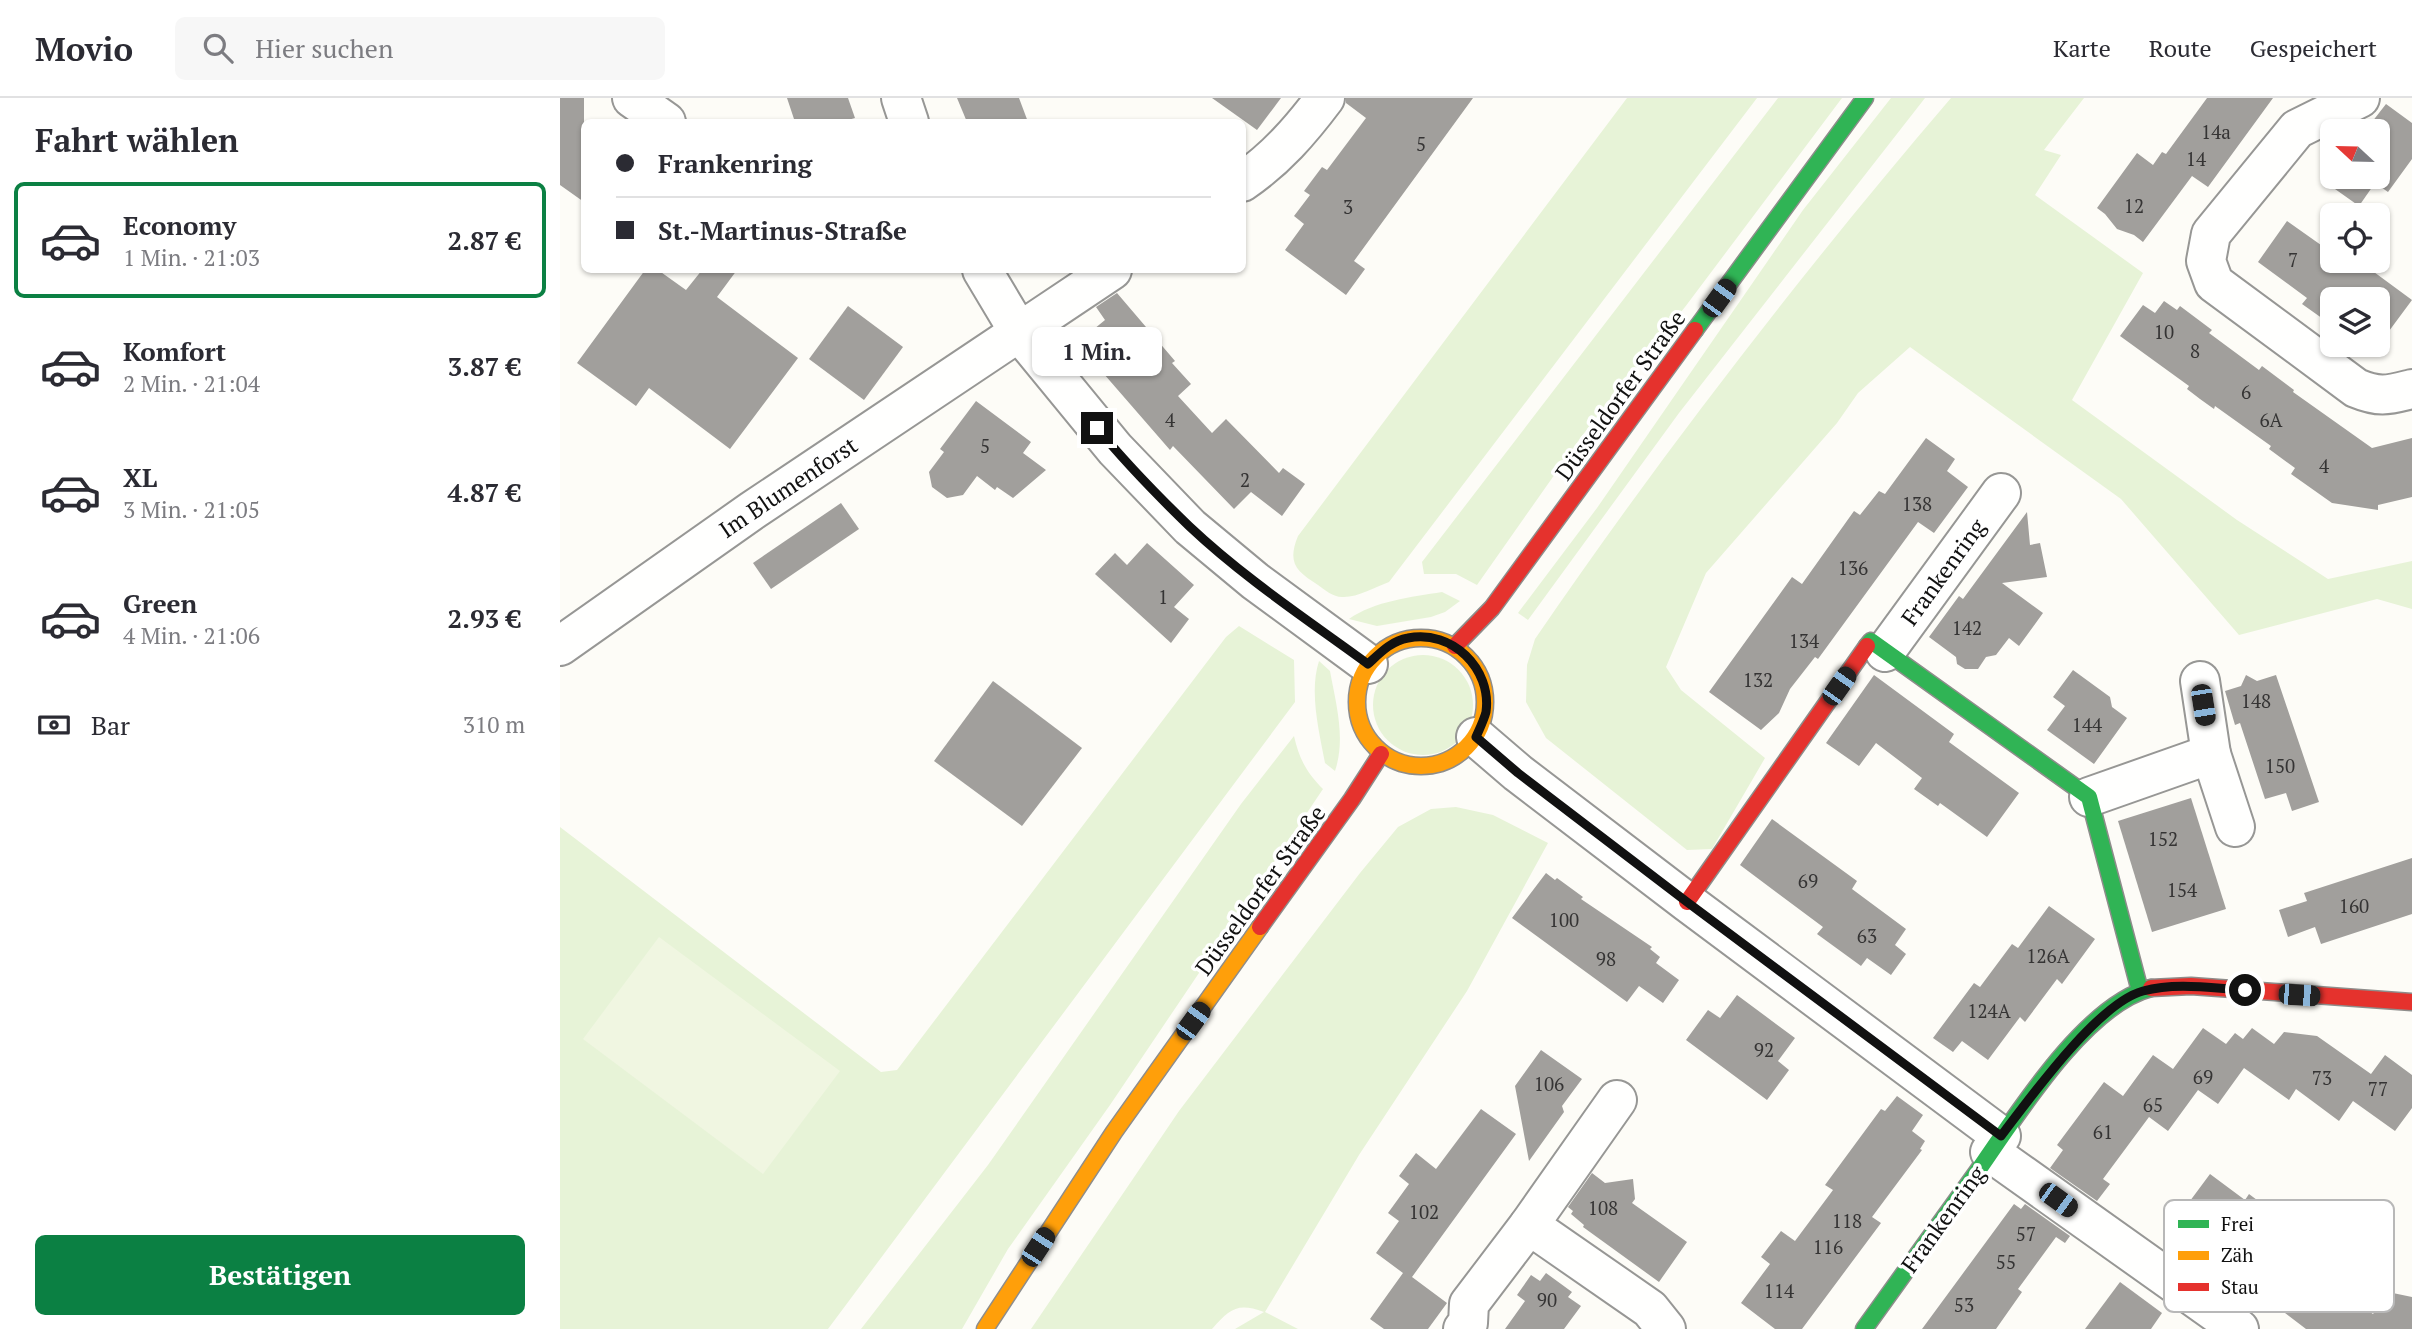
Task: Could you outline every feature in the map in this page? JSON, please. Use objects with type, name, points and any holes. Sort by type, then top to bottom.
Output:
[{"type":"main road","name":"Düsseldorfer Straße","points":[[1455,646],[1492,608],[1865,98]]},
{"type":"main road","points":[[1408,638],[1432,638],[1455,646],[1474,664],[1485,687],[1486,713],[1476,737],[1457,756],[1432,766],[1406,765],[1381,754],[1365,735],[1357,712],[1358,687],[1368,664],[1385,647],[1408,638]]},
{"type":"main road","points":[[1687,902],[1871,641],[2089,797],[2140,991]]},
{"type":"main road","name":"Düsseldorfer Straße","points":[[985,1329],[1114,1132],[1353,799],[1381,754]]},
{"type":"main road","name":"Frankenring","points":[[1864,1329],[1996,1144],[2067,1053],[2109,1010],[2140,991],[2166,986],[2191,986],[2412,1002]]},
{"type":"street","points":[[632,98],[662,119]]},
{"type":"street","points":[[901,98],[908,119]]},
{"type":"street","points":[[1246,179],[1268,165],[1325,98]]},
{"type":"street","points":[[2360,98],[2297,129],[2211,234],[2206,261],[2214,283],[2356,388],[2372,395],[2386,396],[2412,389]]},
{"type":"street","points":[[984,273],[1019,332],[1115,449],[1190,527],[1255,581],[1368,664]]},
{"type":"street","name":"Im Blumenforst","points":[[560,646],[753,510],[1108,273]]},
{"type":"street","name":"Frankenring","points":[[1885,652],[2001,493]]},
{"type":"street","points":[[2200,681],[2211,754],[2235,827]]},
{"type":"street","points":[[1476,737],[1518,773],[2164,1272]]},
{"type":"street","points":[[2089,797],[2211,754]]},
{"type":"street","points":[[1463,1329],[1468,1323],[1469,1304],[1529,1225],[1617,1100]]},
{"type":"street","points":[[1529,1225],[1650,1309],[1666,1329]]},
{"type":"street","points":[[2217,1312],[2239,1329]]},
{"type":"green space","points":[[1627,98],[1757,98],[1389,582],[1348,597],[1329,593],[1304,575],[1296,565],[1293,553],[1298,536]]},
{"type":"green space","points":[[1778,98],[1842,98],[1685,307],[1581,437],[1477,585],[1456,574],[1424,574],[1422,562]]},
{"type":"green space","points":[[1891,98],[1925,98],[1679,413],[1528,620],[1518,613],[1597,508],[1803,210]]},
{"type":"green space","points":[[1951,98],[2084,98],[2044,150],[2061,155],[2035,195],[2143,273],[2072,400],[2237,520],[2328,579],[2412,561],[2412,609],[2377,599],[2239,635],[2121,499],[1910,347],[1858,393],[1837,423],[1706,573],[1666,667],[1681,690],[1765,758],[1712,849],[1687,850],[1546,738],[1526,702],[1527,665],[1535,639],[1633,500],[1736,363],[1842,229]]},
{"type":"green space","points":[[1442,592],[1460,601],[1445,612],[1431,617],[1377,626],[1349,619],[1382,604]]},
{"type":"green space","points":[[1239,626],[1294,660],[1295,702],[828,1329],[560,1329],[560,827],[881,1072],[897,1070],[1226,637]]},
{"type":"green space","points":[[1423,655],[1442,659],[1459,669],[1469,686],[1473,705],[1469,724],[1459,741],[1442,751],[1423,755],[1404,751],[1387,741],[1377,724],[1373,705],[1377,686],[1387,669],[1404,659]]},
{"type":"green space","points":[[1319,661],[1330,671],[1337,708],[1340,746],[1335,771],[1325,763],[1318,725],[1315,686]]},
{"type":"green space","points":[[1294,736],[1304,765],[1323,789],[1110,1105],[1008,1249],[962,1329],[861,1329],[988,1165],[1241,804]]},
{"type":"green space","points":[[1456,807],[1493,815],[1548,843],[1467,991],[1359,1155],[1265,1312],[1298,1329],[1235,1329],[1264,1312],[1240,1308],[1229,1312],[1212,1329],[1031,1329],[1179,1111],[1360,873],[1398,827],[1431,809]]},
{"type":"green space","points":[[659,937],[840,1071],[763,1174],[583,1039]]},
{"type":"building","points":[[560,98],[584,98],[584,119],[581,119],[581,200],[560,185]]},
{"type":"building","points":[[787,98],[848,98],[855,118],[852,119],[794,119]]},
{"type":"building","points":[[957,98],[1019,98],[1027,119],[966,119]]},
{"type":"building","points":[[1212,98],[1281,98],[1257,130],[1246,122],[1246,119],[1242,119]]},
{"type":"building","points":[[1346,98],[1473,98],[1354,261],[1365,269],[1346,295],[1285,250],[1304,224],[1294,216],[1310,195],[1304,191],[1322,167],[1327,170],[1366,118],[1346,103]]},
{"type":"building","points":[[2207,98],[2273,98],[2208,187],[2192,176],[2143,242],[2134,235],[2117,229],[2097,208],[2137,153],[2153,165],[2162,152],[2166,154]]},
{"type":"building","points":[[2386,104],[2412,123],[2412,159],[2388,192],[2384,189],[2390,189],[2390,119],[2374,119]]},
{"type":"building","points":[[2335,189],[2371,189],[2361,203],[2355,203]]},
{"type":"building","points":[[2287,221],[2320,244],[2320,273],[2375,273],[2412,300],[2390,330],[2390,287],[2320,287],[2320,317],[2302,304],[2307,298],[2258,262]]},
{"type":"building","points":[[643,273],[662,273],[686,290],[700,273],[735,273],[717,297],[798,358],[730,449],[649,388],[636,406],[577,363]]},
{"type":"building","points":[[1117,293],[1191,384],[1178,396],[1212,433],[1226,419],[1279,473],[1283,468],[1305,484],[1282,516],[1251,492],[1234,509],[1173,446],[1170,450],[1077,343],[1105,320],[1096,307]]},
{"type":"building","points":[[2164,301],[2177,310],[2180,306],[2212,330],[2209,333],[2259,370],[2262,366],[2294,390],[2293,392],[2372,448],[2412,438],[2412,497],[2378,505],[2378,510],[2332,503],[2291,474],[2295,468],[2269,449],[2271,446],[2215,406],[2214,409],[2200,399],[2187,389],[2189,386],[2120,336],[2143,305],[2155,313]]},
{"type":"building","points":[[848,306],[903,347],[864,400],[809,359]]},
{"type":"building","points":[[976,401],[1031,442],[1023,453],[1046,470],[1013,498],[997,487],[995,490],[977,476],[963,495],[947,498],[932,487],[929,472],[944,452],[940,449]]},
{"type":"building","points":[[1926,438],[1955,459],[1947,471],[1968,487],[1934,533],[1918,522],[1818,659],[1815,657],[1790,689],[1779,713],[1761,730],[1709,692],[1792,577],[1802,584],[1854,511],[1860,515],[1879,491],[1885,494]]},
{"type":"building","points":[[841,503],[859,529],[771,589],[753,563]]},
{"type":"building","points":[[2027,512],[2030,545],[2040,543],[2047,577],[2002,583],[2043,613],[2019,646],[2009,638],[1996,655],[1986,657],[1978,669],[1965,669],[1957,664],[1956,657],[1929,637],[1959,596],[1963,599]]},
{"type":"building","points":[[1147,543],[1194,585],[1174,607],[1189,619],[1171,643],[1095,574],[1115,553],[1127,565]]},
{"type":"building","points":[[2073,670],[2110,697],[2112,707],[2127,718],[2094,764],[2047,730],[2065,706],[2053,697]]},
{"type":"building","points":[[1874,675],[1954,734],[1949,742],[2019,793],[1987,837],[1940,803],[1938,806],[1914,789],[1922,778],[1876,743],[1859,766],[1826,743]]},
{"type":"building","points":[[2246,675],[2257,681],[2276,675],[2319,802],[2292,811],[2286,793],[2265,799],[2240,723],[2235,725],[2225,691],[2241,686]]},
{"type":"building","points":[[993,681],[1082,748],[1022,826],[934,761]]},
{"type":"building","points":[[2191,798],[2226,909],[2152,932],[2118,821]]},
{"type":"building","points":[[1772,819],[1857,881],[1852,889],[1906,929],[1895,945],[1906,954],[1891,975],[1867,958],[1861,966],[1817,934],[1823,927],[1740,865]]},
{"type":"building","points":[[2412,858],[2412,914],[2321,944],[2315,927],[2288,937],[2279,910],[2307,901],[2304,893]]},
{"type":"building","points":[[1546,873],[1555,880],[1557,878],[1583,897],[1581,899],[1652,947],[1650,949],[1660,957],[1656,963],[1679,980],[1663,1003],[1639,986],[1627,1002],[1512,918]]},
{"type":"building","points":[[2049,906],[2095,939],[2062,984],[2057,979],[2025,1022],[2020,1017],[1988,1060],[1962,1041],[1953,1052],[1933,1038],[1974,983],[1980,987],[2012,944],[2018,948]]},
{"type":"building","points":[[1737,995],[1795,1038],[1778,1061],[1789,1070],[1767,1100],[1686,1040],[1708,1010],[1720,1018]]},
{"type":"building","points":[[2203,1028],[2226,1044],[2235,1033],[2243,1039],[2252,1028],[2274,1044],[2284,1032],[2317,1036],[2371,1074],[2385,1055],[2412,1075],[2412,1108],[2395,1131],[2353,1101],[2339,1121],[2296,1089],[2289,1100],[2244,1068],[2218,1104],[2198,1090],[2168,1131],[2149,1117],[2103,1179],[2110,1184],[2097,1201],[2050,1168],[2063,1150],[2057,1145],[2104,1082],[2123,1096],[2153,1055],[2173,1069]]},
{"type":"building","points":[[1541,1050],[1582,1079],[1562,1106],[1564,1112],[1529,1161],[1515,1086]]},
{"type":"building","points":[[1897,1096],[1923,1115],[1912,1131],[1925,1141],[1920,1149],[1922,1150],[1872,1217],[1881,1223],[1802,1329],[1775,1329],[1741,1303],[1770,1264],[1761,1257],[1781,1231],[1795,1241],[1833,1190],[1825,1185],[1881,1109],[1885,1111]]},
{"type":"building","points":[[1481,1109],[1516,1134],[1412,1277],[1447,1303],[1428,1329],[1384,1329],[1370,1319],[1403,1273],[1376,1253],[1399,1221],[1388,1213],[1409,1184],[1399,1176],[1416,1153],[1436,1169]]},
{"type":"building","points":[[1592,1173],[1605,1183],[1633,1179],[1635,1199],[1632,1203],[1687,1242],[1659,1282],[1583,1227],[1571,1214],[1573,1211],[1568,1207]]},
{"type":"building","points":[[2210,1174],[2245,1200],[2191,1200]]},
{"type":"building","points":[[2249,1194],[2257,1200],[2245,1200]]},
{"type":"building","points":[[2014,1204],[2021,1209],[2025,1204],[2070,1236],[2065,1243],[2056,1237],[2018,1289],[2022,1292],[1996,1329],[1922,1329]]},
{"type":"building","points":[[1546,1273],[1572,1292],[1568,1297],[1581,1306],[1564,1329],[1505,1329],[1525,1301],[1517,1295],[1531,1275],[1540,1281]]},
{"type":"building","points":[[2120,1282],[2162,1313],[2151,1329],[2085,1329]]},
{"type":"building","points":[[2394,1293],[2412,1297],[2412,1329],[2306,1329],[2284,1312],[2394,1312]]},
{"type":"traffic: fast","points":[[1695,330],[1865,98]]},
{"type":"traffic: fast","points":[[1867,646],[1871,641],[2089,797],[2140,991]]},
{"type":"traffic: fast","points":[[1864,1329],[2053,1066],[2101,1016],[2126,999],[2151,988]]},
{"type":"traffic: slow","points":[[1421,638],[1446,642],[1467,656],[1481,677],[1485,702],[1481,727],[1467,748],[1446,762],[1421,766],[1396,762],[1375,748],[1361,727],[1357,702],[1361,677],[1375,656],[1396,642],[1421,638]]},
{"type":"traffic: slow","points":[[985,1329],[1114,1132],[1260,927]]},
{"type":"traffic: jam","points":[[1455,646],[1492,608],[1695,330]]},
{"type":"traffic: jam","points":[[1687,902],[1867,646]]},
{"type":"traffic: jam","points":[[1260,927],[1381,754]]},
{"type":"traffic: jam","points":[[2151,988],[2191,986],[2412,1002]]},
{"type":"route","points":[[1097,428],[1190,527],[1255,581],[1368,664],[1385,647],[1408,638],[1432,638],[1455,646],[1474,664],[1485,687],[1486,713],[1476,737],[1518,773],[1687,902],[2001,1136],[2067,1053],[2109,1010],[2140,991],[2166,986],[2245,990]]}]
